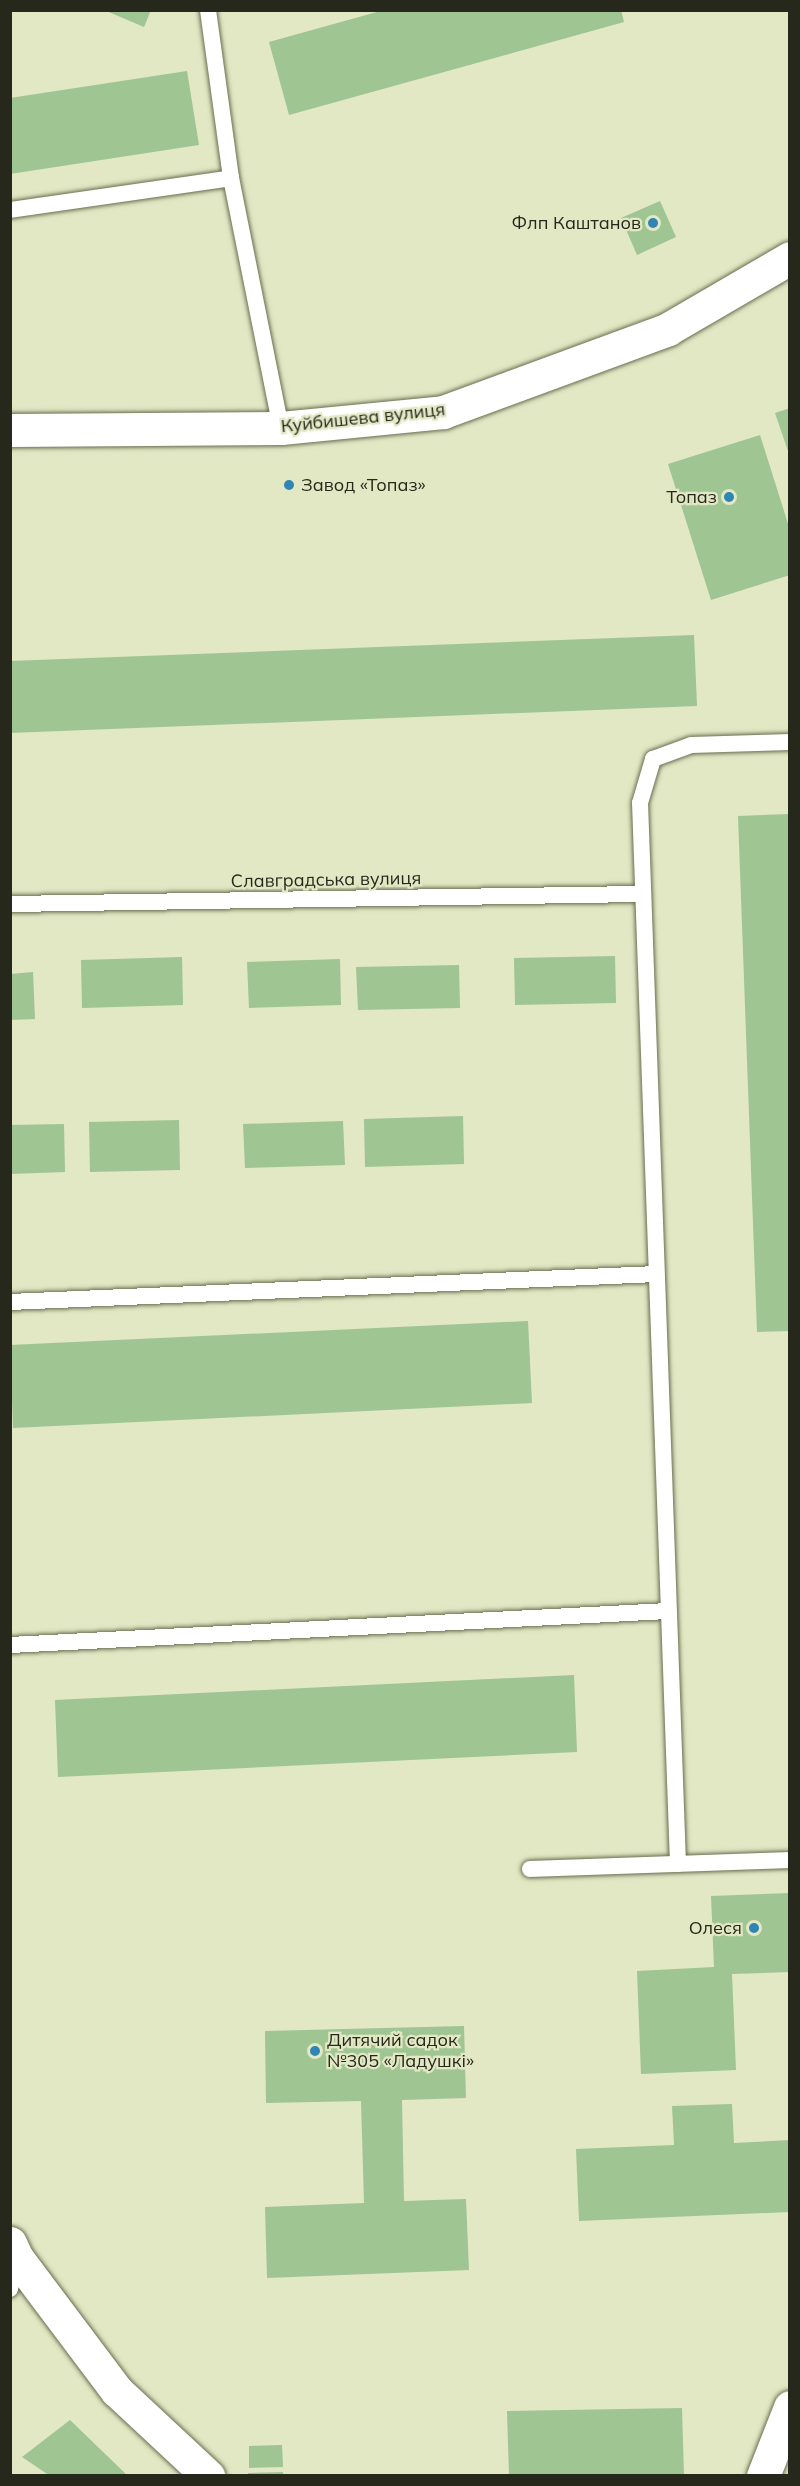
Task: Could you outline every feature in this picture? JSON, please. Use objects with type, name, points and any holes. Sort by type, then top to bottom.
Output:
[{"type":"main road","name":"Куйбишева вулиця","points":[[10,430],[281,428],[443,412],[668,329],[789,258]]},
{"type":"main road","points":[[13,2264],[117,2391],[208,2475]]},
{"type":"main road","points":[[763,2475],[787,2420]]},
{"type":"lane","points":[[208,10],[231,178],[281,428]]},
{"type":"lane","points":[[10,210],[231,178]]},
{"type":"lane","points":[[678,1864],[640,803],[653,759],[692,745],[789,742]]},
{"type":"lane","name":"Славградська вулиця","points":[[10,904],[643,894]]},
{"type":"lane","points":[[10,1302],[656,1274]]},
{"type":"lane","points":[[10,1645],[669,1611]]},
{"type":"lane","points":[[530,1869],[789,1860]]},
{"type":"building","points":[[104,10],[151,10],[144,27]]},
{"type":"building","points":[[384,10],[621,10],[624,22],[289,115],[269,42]]},
{"type":"building","points":[[187,71],[199,145],[10,174],[10,98]]},
{"type":"building","points":[[660,201],[676,237],[637,255],[621,218]]},
{"type":"building","points":[[790,408],[790,454],[789,454],[775,413]]},
{"type":"building","name":"Топаз","points":[[760,435],[790,530],[790,575],[711,600],[668,464]]},
{"type":"building","points":[[694,635],[697,706],[10,733],[10,661]]},
{"type":"building","points":[[790,814],[790,1331],[757,1332],[738,816]]},
{"type":"building","points":[[615,956],[616,1003],[515,1005],[514,958]]},
{"type":"building","points":[[182,957],[183,1005],[82,1008],[81,960]]},
{"type":"building","points":[[340,959],[341,1005],[249,1008],[247,962]]},
{"type":"building","points":[[459,965],[460,1008],[358,1010],[356,967]]},
{"type":"building","points":[[33,972],[35,1019],[10,1020],[10,974]]},
{"type":"building","points":[[463,1116],[464,1164],[365,1167],[364,1119]]},
{"type":"building","points":[[179,1120],[180,1170],[90,1172],[89,1122]]},
{"type":"building","points":[[343,1121],[345,1165],[245,1168],[243,1124]]},
{"type":"building","points":[[64,1124],[65,1172],[10,1174],[10,1125]]},
{"type":"building","points":[[528,1321],[532,1403],[13,1428],[10,1345]]},
{"type":"building","points":[[574,1675],[577,1752],[58,1777],[55,1700]]},
{"type":"building","points":[[790,1893],[790,1972],[732,1974],[736,2070],[641,2074],[637,1971],[714,1967],[711,1896]]},
{"type":"building","points":[[464,2026],[466,2098],[402,2100],[404,2201],[466,2199],[469,2270],[267,2278],[265,2207],[364,2203],[361,2101],[266,2103],[265,2031]]},
{"type":"building","points":[[732,2104],[734,2143],[790,2140],[790,2212],[579,2221],[576,2149],[674,2145],[672,2106]]},
{"type":"building","points":[[682,2408],[684,2476],[509,2476],[507,2411]]},
{"type":"building","points":[[70,2420],[128,2476],[50,2476],[22,2457]]},
{"type":"building","points":[[282,2445],[283,2467],[249,2468],[249,2446]]},
{"type":"building","points":[[283,2472],[283,2476],[248,2476],[248,2473]]},
{"type":"place","name":"Флп Каштанов","points":[[653,223]]},
{"type":"place","name":"Завод «Топаз»","points":[[289,485]]},
{"type":"place","name":"Топаз","points":[[729,497]]},
{"type":"place","name":"Олеся","points":[[754,1928]]},
{"type":"place","name":"Дитячий садок №305 «Ладушкі»","points":[[315,2051]]}]
